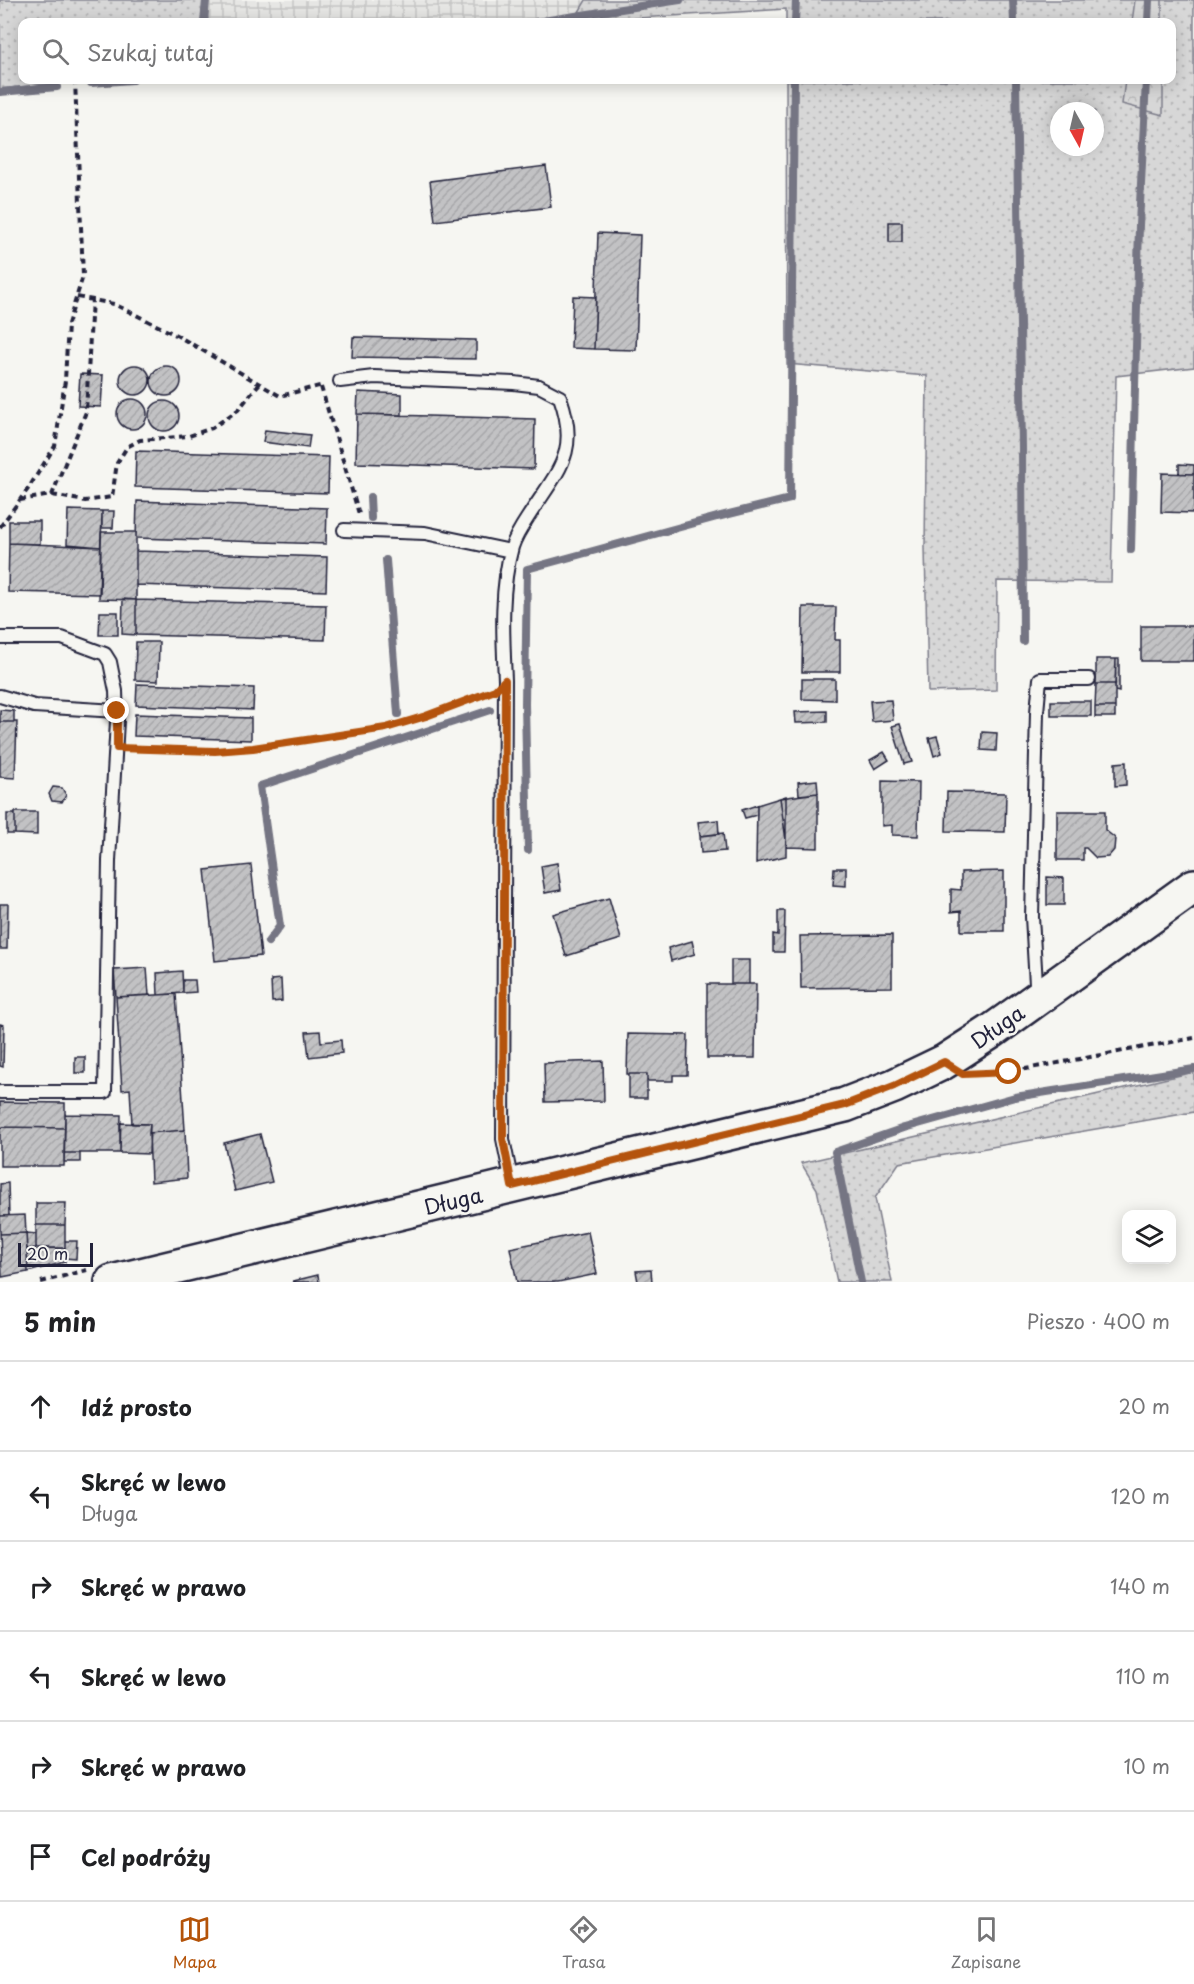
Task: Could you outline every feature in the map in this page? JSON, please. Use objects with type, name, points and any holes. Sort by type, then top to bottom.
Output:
[{"type":"street","name":"Długa","points":[[105,1275],[180,1274],[512,1186],[845,1105],[894,1086],[944,1062],[1194,885]]},
{"type":"lane","points":[[340,381],[374,376],[539,386],[560,397],[567,416],[569,439],[564,458],[523,524],[511,551],[502,622],[505,680],[503,1139],[512,1186]]},
{"type":"lane","points":[[344,530],[425,533],[511,551]]},
{"type":"lane","points":[[0,638],[62,638],[105,654],[110,662],[117,711],[117,748],[109,861],[105,1092],[0,1092]]},
{"type":"lane","points":[[1043,994],[1036,984],[1032,917],[1037,712],[1040,679],[1089,679]]},
{"type":"lane","points":[[0,696],[34,706],[117,711]]},
{"type":"path","points":[[0,527],[55,446],[65,381],[68,324],[83,276],[75,84]]},
{"type":"path","points":[[77,297],[92,298],[114,304],[178,336],[280,396],[340,381]]},
{"type":"path","points":[[52,495],[86,412],[92,298]]},
{"type":"path","points":[[19,500],[52,495],[85,501],[112,497],[117,464],[126,447],[140,440],[189,436],[212,428],[238,410],[259,384]]},
{"type":"path","points":[[320,386],[364,531]]},
{"type":"path","points":[[117,748],[215,751],[253,748],[386,728],[426,716],[495,690],[505,680]]},
{"type":"path","points":[[944,1062],[963,1074],[1009,1072],[1194,1038]]},
{"type":"path","points":[[41,1282],[105,1275]]},
{"type":"shaded area","points":[[206,0],[586,0],[575,18],[208,18]]},
{"type":"green space","points":[[0,0],[206,0],[208,18],[18,18],[18,84],[47,84],[0,89]]},
{"type":"green space","points":[[586,0],[1194,0],[1194,367],[1116,376],[1111,582],[997,581],[996,690],[928,692],[925,547],[927,376],[787,364],[786,84],[1176,84],[1176,18],[786,18],[786,9],[639,18],[575,18]]},
{"type":"green space","points":[[1135,0],[1162,0],[1162,18],[1133,18]]},
{"type":"green space","points":[[1124,84],[1163,84],[1163,115],[1122,104]]},
{"type":"green space","points":[[1194,1072],[1194,1112],[899,1163],[875,1198],[892,1282],[837,1282],[817,1189],[801,1163]]},
{"type":"building","points":[[546,166],[551,207],[435,221],[430,181]]},
{"type":"building","points":[[889,222],[902,222],[902,242],[889,242]]},
{"type":"building","points":[[598,233],[640,235],[636,350],[594,349]]},
{"type":"building","points":[[573,296],[596,297],[594,349],[571,348]]},
{"type":"building","points":[[353,337],[476,340],[476,359],[352,357]]},
{"type":"building","points":[[135,365],[141,366],[149,374],[149,386],[141,394],[135,395],[129,394],[121,386],[120,380],[121,374],[129,366]]},
{"type":"building","points":[[166,366],[176,371],[181,381],[176,391],[166,396],[156,391],[151,381],[156,371]]},
{"type":"building","points":[[80,374],[103,375],[101,407],[78,406]]},
{"type":"building","points":[[358,392],[402,394],[402,415],[357,414]]},
{"type":"building","points":[[132,399],[138,400],[146,408],[146,420],[138,428],[132,429],[126,428],[118,420],[117,414],[118,408],[126,400]]},
{"type":"building","points":[[164,401],[174,406],[179,416],[174,426],[164,431],[154,426],[149,416],[154,406]]},
{"type":"building","points":[[357,414],[535,419],[534,469],[356,463]]},
{"type":"building","points":[[265,430],[310,435],[308,448],[263,442]]},
{"type":"building","points":[[136,451],[329,457],[328,493],[135,487]]},
{"type":"building","points":[[1179,464],[1194,465],[1194,474],[1179,474]]},
{"type":"building","points":[[1162,473],[1194,474],[1194,513],[1161,512]]},
{"type":"building","points":[[137,501],[327,508],[326,544],[136,538]]},
{"type":"building","points":[[68,510],[102,511],[101,547],[67,544]]},
{"type":"building","points":[[102,511],[114,511],[113,528],[102,528]]},
{"type":"building","points":[[9,521],[40,521],[40,544],[9,543]]},
{"type":"building","points":[[101,532],[136,532],[136,600],[99,599]]},
{"type":"building","points":[[9,543],[101,547],[100,594],[8,592]]},
{"type":"building","points":[[136,551],[327,557],[326,591],[136,585]]},
{"type":"building","points":[[123,599],[136,600],[136,635],[122,634]]},
{"type":"building","points":[[136,600],[326,605],[325,640],[136,635]]},
{"type":"building","points":[[803,607],[836,607],[835,640],[840,640],[840,672],[802,672]]},
{"type":"building","points":[[100,612],[118,612],[118,635],[99,635]]},
{"type":"building","points":[[1141,626],[1194,626],[1194,661],[1141,661]]},
{"type":"building","points":[[136,642],[159,642],[158,681],[135,680]]},
{"type":"building","points":[[1096,659],[1116,659],[1115,684],[1096,684]]},
{"type":"building","points":[[1116,659],[1119,659],[1119,692],[1115,691]]},
{"type":"building","points":[[802,679],[835,679],[835,700],[802,699]]},
{"type":"building","points":[[137,684],[254,688],[253,710],[136,705]]},
{"type":"building","points":[[1096,684],[1115,684],[1115,707],[1095,707]]},
{"type":"building","points":[[891,700],[893,720],[872,722],[870,701]]},
{"type":"building","points":[[1051,701],[1091,701],[1091,716],[1051,716]]},
{"type":"building","points":[[1095,707],[1115,707],[1115,717],[1095,717]]},
{"type":"building","points":[[0,710],[14,711],[14,722],[0,722]]},
{"type":"building","points":[[827,711],[827,722],[796,723],[795,712]]},
{"type":"building","points":[[135,714],[251,718],[251,740],[134,736]]},
{"type":"building","points":[[0,722],[17,722],[15,778],[0,777]]},
{"type":"building","points":[[900,724],[912,762],[904,764],[892,726]]},
{"type":"building","points":[[982,732],[997,733],[996,751],[981,750]]},
{"type":"building","points":[[937,736],[942,753],[934,756],[929,738]]},
{"type":"building","points":[[884,752],[889,760],[875,769],[870,760]]},
{"type":"building","points":[[1126,762],[1126,785],[1115,786],[1115,763]]},
{"type":"building","points":[[817,780],[818,793],[799,795],[798,782]]},
{"type":"building","points":[[882,781],[919,782],[918,836],[892,835],[892,825],[882,826]]},
{"type":"building","points":[[53,787],[62,788],[66,795],[62,802],[52,801],[49,794]]},
{"type":"building","points":[[947,792],[1006,793],[1005,832],[946,831]]},
{"type":"building","points":[[818,793],[818,848],[787,847],[780,798]]},
{"type":"building","points":[[786,796],[786,856],[756,863],[757,805]]},
{"type":"building","points":[[757,805],[757,815],[745,818],[742,810]]},
{"type":"building","points":[[1057,811],[1105,811],[1105,830],[1115,838],[1114,850],[1108,857],[1096,858],[1086,848],[1083,848],[1083,860],[1057,860]]},
{"type":"building","points":[[15,812],[37,812],[37,835],[15,834]]},
{"type":"building","points":[[7,814],[15,814],[15,834],[7,834]]},
{"type":"building","points":[[718,820],[719,834],[700,836],[698,822]]},
{"type":"building","points":[[723,833],[725,851],[701,853],[700,836]]},
{"type":"building","points":[[557,863],[561,890],[545,893],[541,866]]},
{"type":"building","points":[[251,865],[261,956],[215,961],[205,870]]},
{"type":"building","points":[[834,868],[846,868],[846,886],[833,885]]},
{"type":"building","points":[[1004,871],[1004,931],[961,931],[961,911],[951,912],[951,889],[961,890],[961,872]]},
{"type":"building","points":[[1047,877],[1064,878],[1064,905],[1047,905]]},
{"type":"building","points":[[609,898],[621,939],[566,956],[553,914]]},
{"type":"building","points":[[0,904],[8,904],[7,949],[0,949]]},
{"type":"building","points":[[778,911],[785,911],[784,952],[773,952],[773,934],[778,935]]},
{"type":"building","points":[[892,935],[892,987],[801,988],[800,936]]},
{"type":"building","points":[[692,941],[695,954],[671,961],[668,948]]},
{"type":"building","points":[[731,960],[749,960],[749,984],[731,984]]},
{"type":"building","points":[[147,968],[149,995],[116,997],[114,970]]},
{"type":"building","points":[[182,971],[183,993],[158,995],[157,973]]},
{"type":"building","points":[[281,979],[282,1001],[272,1002],[271,980]]},
{"type":"building","points":[[183,980],[195,980],[196,992],[183,993]]},
{"type":"building","points":[[707,984],[756,984],[755,1058],[707,1058]]},
{"type":"building","points":[[176,994],[185,1130],[149,1133],[150,1124],[132,1124],[130,1089],[122,1090],[116,997]]},
{"type":"building","points":[[0,1024],[4,1025],[3,1067],[0,1066]]},
{"type":"building","points":[[320,1031],[321,1042],[341,1040],[342,1053],[309,1057],[306,1032]]},
{"type":"building","points":[[628,1034],[688,1035],[687,1075],[673,1075],[673,1081],[647,1081],[647,1074],[627,1074]]},
{"type":"building","points":[[75,1057],[85,1057],[85,1073],[75,1073]]},
{"type":"building","points":[[603,1061],[604,1101],[545,1102],[544,1063]]},
{"type":"building","points":[[629,1074],[647,1074],[647,1098],[629,1098]]},
{"type":"building","points":[[0,1102],[65,1103],[65,1128],[0,1127]]},
{"type":"building","points":[[65,1114],[121,1115],[120,1153],[64,1153]]},
{"type":"building","points":[[120,1123],[150,1124],[149,1154],[120,1153]]},
{"type":"building","points":[[0,1127],[65,1128],[64,1166],[0,1166]]},
{"type":"building","points":[[185,1130],[187,1178],[151,1182],[149,1133]]},
{"type":"building","points":[[260,1134],[272,1182],[235,1191],[224,1143]]},
{"type":"building","points":[[64,1153],[80,1153],[80,1162],[64,1162]]},
{"type":"building","points":[[8,1183],[9,1216],[0,1216],[0,1184]]},
{"type":"building","points":[[36,1203],[66,1203],[65,1225],[36,1225]]},
{"type":"building","points":[[25,1215],[26,1233],[0,1234],[0,1216]]},
{"type":"building","points":[[36,1225],[65,1225],[65,1248],[36,1248]]},
{"type":"building","points":[[588,1232],[597,1274],[558,1282],[517,1282],[510,1248]]},
{"type":"building","points":[[26,1233],[36,1234],[36,1248],[27,1249]]},
{"type":"building","points":[[26,1233],[28,1272],[2,1277],[0,1234]]},
{"type":"building","points":[[65,1241],[77,1241],[76,1259],[65,1258]]},
{"type":"building","points":[[65,1248],[65,1262],[28,1272],[27,1249]]},
{"type":"building","points":[[651,1270],[652,1282],[638,1282],[636,1271]]},
{"type":"building","points":[[318,1275],[319,1282],[293,1282],[293,1281]]},
{"type":"waterway","points":[[204,18],[206,0]]},
{"type":"waterway","points":[[562,18],[680,0]]},
{"type":"waterway","points":[[795,18],[796,0]]},
{"type":"waterway","points":[[1013,0],[1014,18]]},
{"type":"waterway","points":[[1148,18],[1149,0]]},
{"type":"waterway","points":[[528,850],[525,704],[527,569],[790,499],[794,84]]},
{"type":"waterway","points":[[1016,84],[1023,641]]},
{"type":"waterway","points":[[1131,550],[1139,225],[1146,84]]},
{"type":"waterway","points":[[0,92],[57,87]]},
{"type":"waterway","points":[[370,497],[371,518]]},
{"type":"waterway","points":[[386,560],[398,714]]},
{"type":"waterway","points":[[268,942],[280,926],[260,786],[490,710]]},
{"type":"waterway","points":[[861,1282],[835,1152],[904,1128],[1015,1097],[1194,1069]]},
{"type":"route","points":[[117,711],[117,748],[215,751],[253,748],[386,728],[426,716],[495,690],[505,680],[503,1139],[512,1186],[845,1105],[894,1086],[944,1062],[963,1074],[1009,1072]]}]
